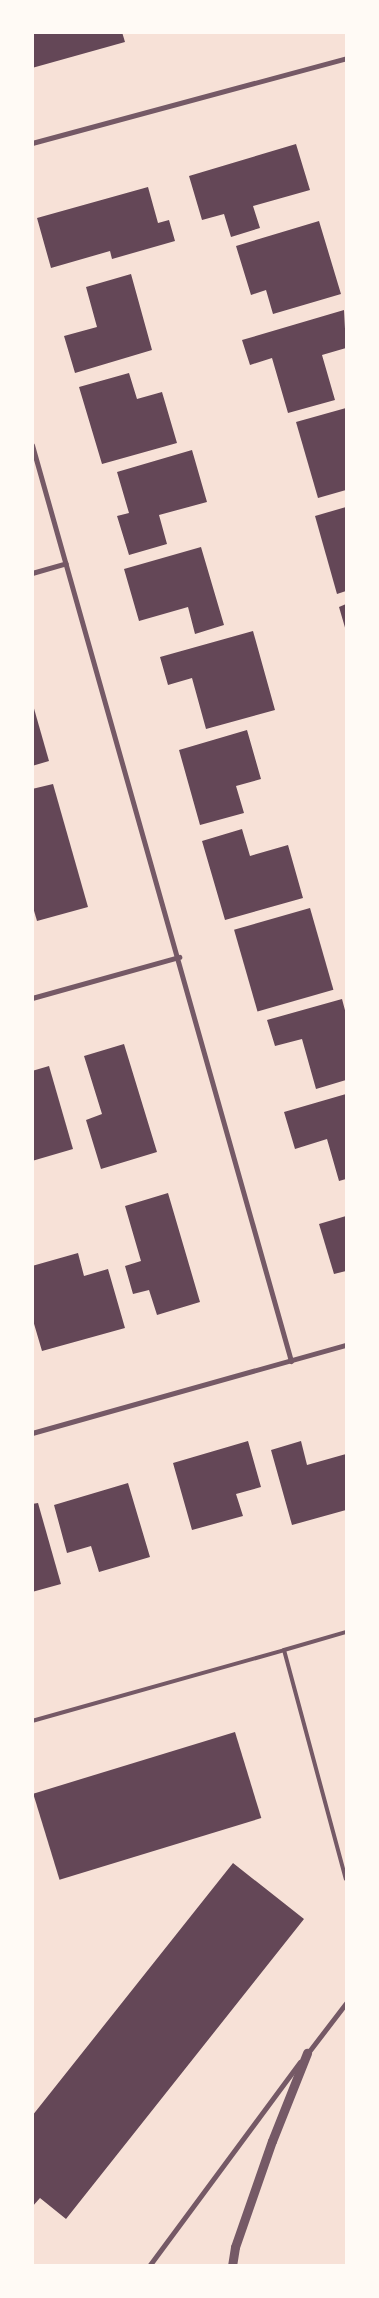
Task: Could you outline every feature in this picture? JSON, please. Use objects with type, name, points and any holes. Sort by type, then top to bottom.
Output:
[{"type":"street","points":[[32,144],[346,58]]},
{"type":"street","points":[[32,445],[179,956],[207,1066],[291,1360]]},
{"type":"street","points":[[32,573],[66,563]]},
{"type":"street","points":[[32,998],[179,956]]},
{"type":"street","points":[[32,1433],[346,1345]]},
{"type":"street","points":[[149,2266],[346,2003]]},
{"type":"street","points":[[232,2266],[235,2247],[268,2150],[307,2053]]},
{"type":"lane","points":[[32,1721],[346,1632]]},
{"type":"lane","points":[[284,1650],[346,1879]]},
{"type":"building","points":[[32,32],[122,32],[125,42],[32,68]]},
{"type":"building","points":[[296,144],[310,190],[253,206],[260,228],[231,237],[224,214],[202,220],[189,176]]},
{"type":"building","points":[[148,187],[158,223],[169,220],[175,241],[112,259],[110,251],[51,268],[37,218]]},
{"type":"building","points":[[319,221],[341,294],[273,314],[266,290],[251,295],[236,246]]},
{"type":"building","points":[[131,274],[152,350],[75,373],[64,336],[97,327],[86,287]]},
{"type":"building","points":[[344,310],[346,348],[322,355],[335,400],[288,413],[272,358],[250,365],[242,340]]},
{"type":"building","points":[[129,373],[137,399],[162,392],[177,443],[102,464],[79,387]]},
{"type":"building","points":[[346,408],[346,490],[318,498],[296,422]]},
{"type":"building","points":[[192,450],[207,502],[159,515],[167,544],[129,555],[117,516],[129,513],[117,472]]},
{"type":"building","points":[[346,507],[346,591],[337,594],[315,516]]},
{"type":"building","points":[[201,547],[224,625],[195,634],[188,607],[139,621],[124,569]]},
{"type":"building","points":[[346,604],[346,631],[339,607]]},
{"type":"building","points":[[253,631],[275,710],[206,729],[192,678],[168,685],[160,657]]},
{"type":"building","points":[[32,706],[49,761],[32,766]]},
{"type":"building","points":[[247,730],[261,779],[236,786],[244,813],[200,825],[179,750]]},
{"type":"building","points":[[53,784],[88,907],[37,921],[32,904],[32,789]]},
{"type":"building","points":[[242,829],[250,856],[288,845],[303,898],[225,920],[202,841]]},
{"type":"building","points":[[310,908],[333,990],[257,1011],[234,930]]},
{"type":"building","points":[[342,999],[346,1014],[346,1080],[316,1089],[302,1039],[275,1046],[267,1020]]},
{"type":"building","points":[[124,1044],[157,1152],[101,1169],[86,1120],[102,1114],[84,1056]]},
{"type":"building","points":[[49,1066],[73,1149],[32,1161],[32,1071]]},
{"type":"building","points":[[346,1094],[346,1179],[339,1181],[327,1139],[295,1149],[284,1112]]},
{"type":"building","points":[[168,1193],[200,1302],[157,1315],[149,1290],[133,1294],[125,1266],[141,1261],[125,1206]]},
{"type":"building","points":[[346,1216],[346,1271],[334,1274],[319,1224]]},
{"type":"building","points":[[78,1253],[84,1276],[108,1269],[125,1328],[42,1351],[32,1317],[32,1266]]},
{"type":"building","points":[[248,1441],[261,1487],[236,1494],[243,1516],[192,1530],[173,1463]]},
{"type":"building","points":[[301,1441],[307,1465],[346,1454],[346,1510],[292,1525],[271,1450]]},
{"type":"building","points":[[128,1483],[150,1557],[99,1572],[91,1546],[67,1553],[54,1505]]},
{"type":"building","points":[[38,1503],[61,1584],[32,1592],[32,1504]]},
{"type":"building","points":[[235,1732],[261,1818],[60,1880],[33,1794]]},
{"type":"building","points":[[233,1863],[304,1919],[66,2219],[40,2198],[32,2207],[32,2116]]}]
